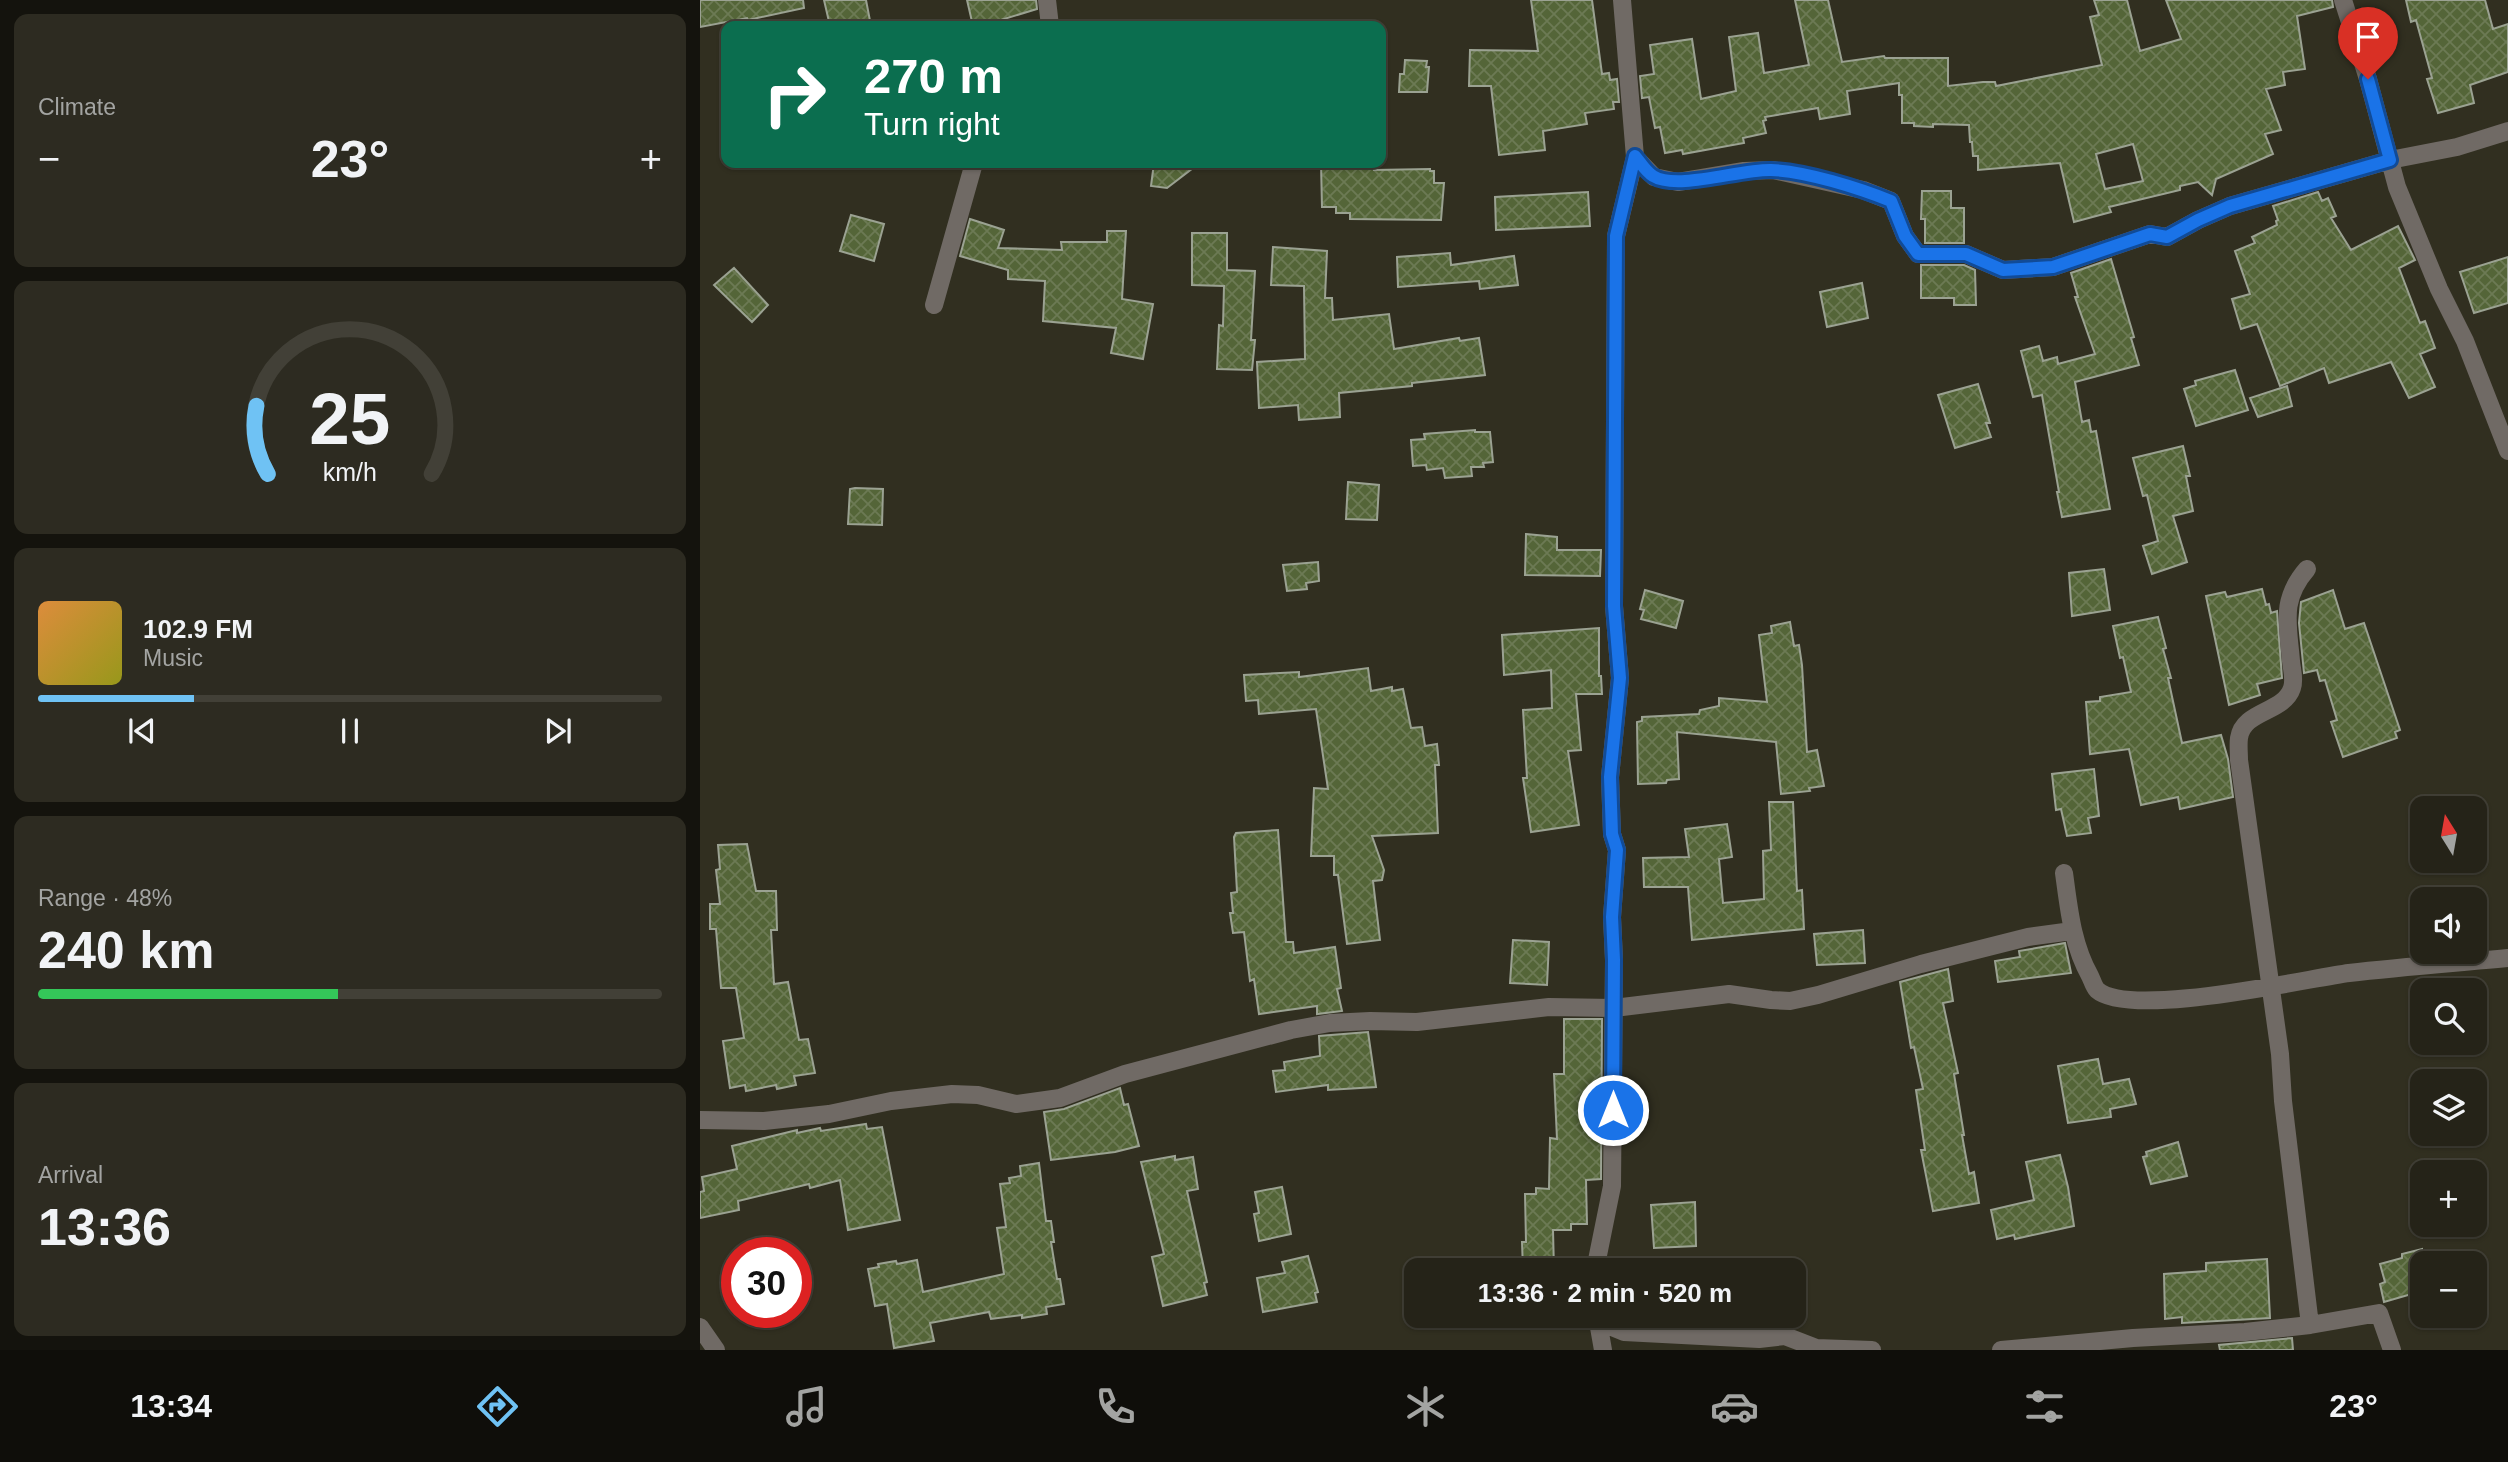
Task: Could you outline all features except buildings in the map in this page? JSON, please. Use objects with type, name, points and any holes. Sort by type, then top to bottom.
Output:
[{"type":"street","points":[[1047,0],[1049,21]]},
{"type":"street","points":[[1597,1258],[1612,1186],[1612,917],[1617,850],[1612,834],[1610,777],[1620,678],[1614,606],[1616,236],[1635,156],[1622,0]]},
{"type":"street","points":[[2343,0],[2368,79],[2397,187],[2439,289],[2465,341],[2508,451]]},
{"type":"street","points":[[1635,156],[1654,177],[1678,182],[1744,171],[1773,170],[1863,190],[1891,201],[1905,236],[1918,254],[1966,254],[2003,270],[2053,267],[2150,234],[2167,237],[2230,206],[2390,160],[2457,147],[2508,131]]},
{"type":"street","points":[[934,305],[973,168]]},
{"type":"street","points":[[2307,569],[2296,582],[2288,601],[2294,682],[2290,694],[2243,726],[2239,738],[2239,760],[2272,988],[2310,1325]]},
{"type":"street","points":[[2064,873],[2072,931],[2083,964],[2098,990],[2121,999],[2157,1000],[2272,988],[2347,973],[2508,958]]},
{"type":"street","points":[[700,1120],[777,1119],[829,1114],[891,1101],[952,1094],[978,1095],[1016,1104],[1060,1098],[1125,1074],[1279,1033],[1331,1023],[1417,1022],[1549,1007],[1614,1009],[1729,994],[1790,1000],[1818,995],[1921,964],[2028,937],[2072,931]]},
{"type":"street","points":[[2001,1350],[2310,1325],[2379,1313],[2392,1350]]},
{"type":"street","points":[[700,1327],[716,1350]]},
{"type":"street","points":[[1599,1328],[1603,1350]]},
{"type":"street","points":[[1616,1328],[1624,1332],[1759,1339],[1785,1336],[1816,1348],[1872,1350]]},
{"type":"route","points":[[1613,1110],[1612,917],[1617,850],[1612,834],[1610,777],[1620,678],[1614,606],[1616,236],[1635,156],[1654,177],[1678,182],[1744,171],[1773,170],[1863,190],[1891,201],[1905,236],[1918,254],[1966,254],[2003,270],[2053,267],[2150,234],[2167,237],[2230,206],[2390,160],[2368,79]]}]
